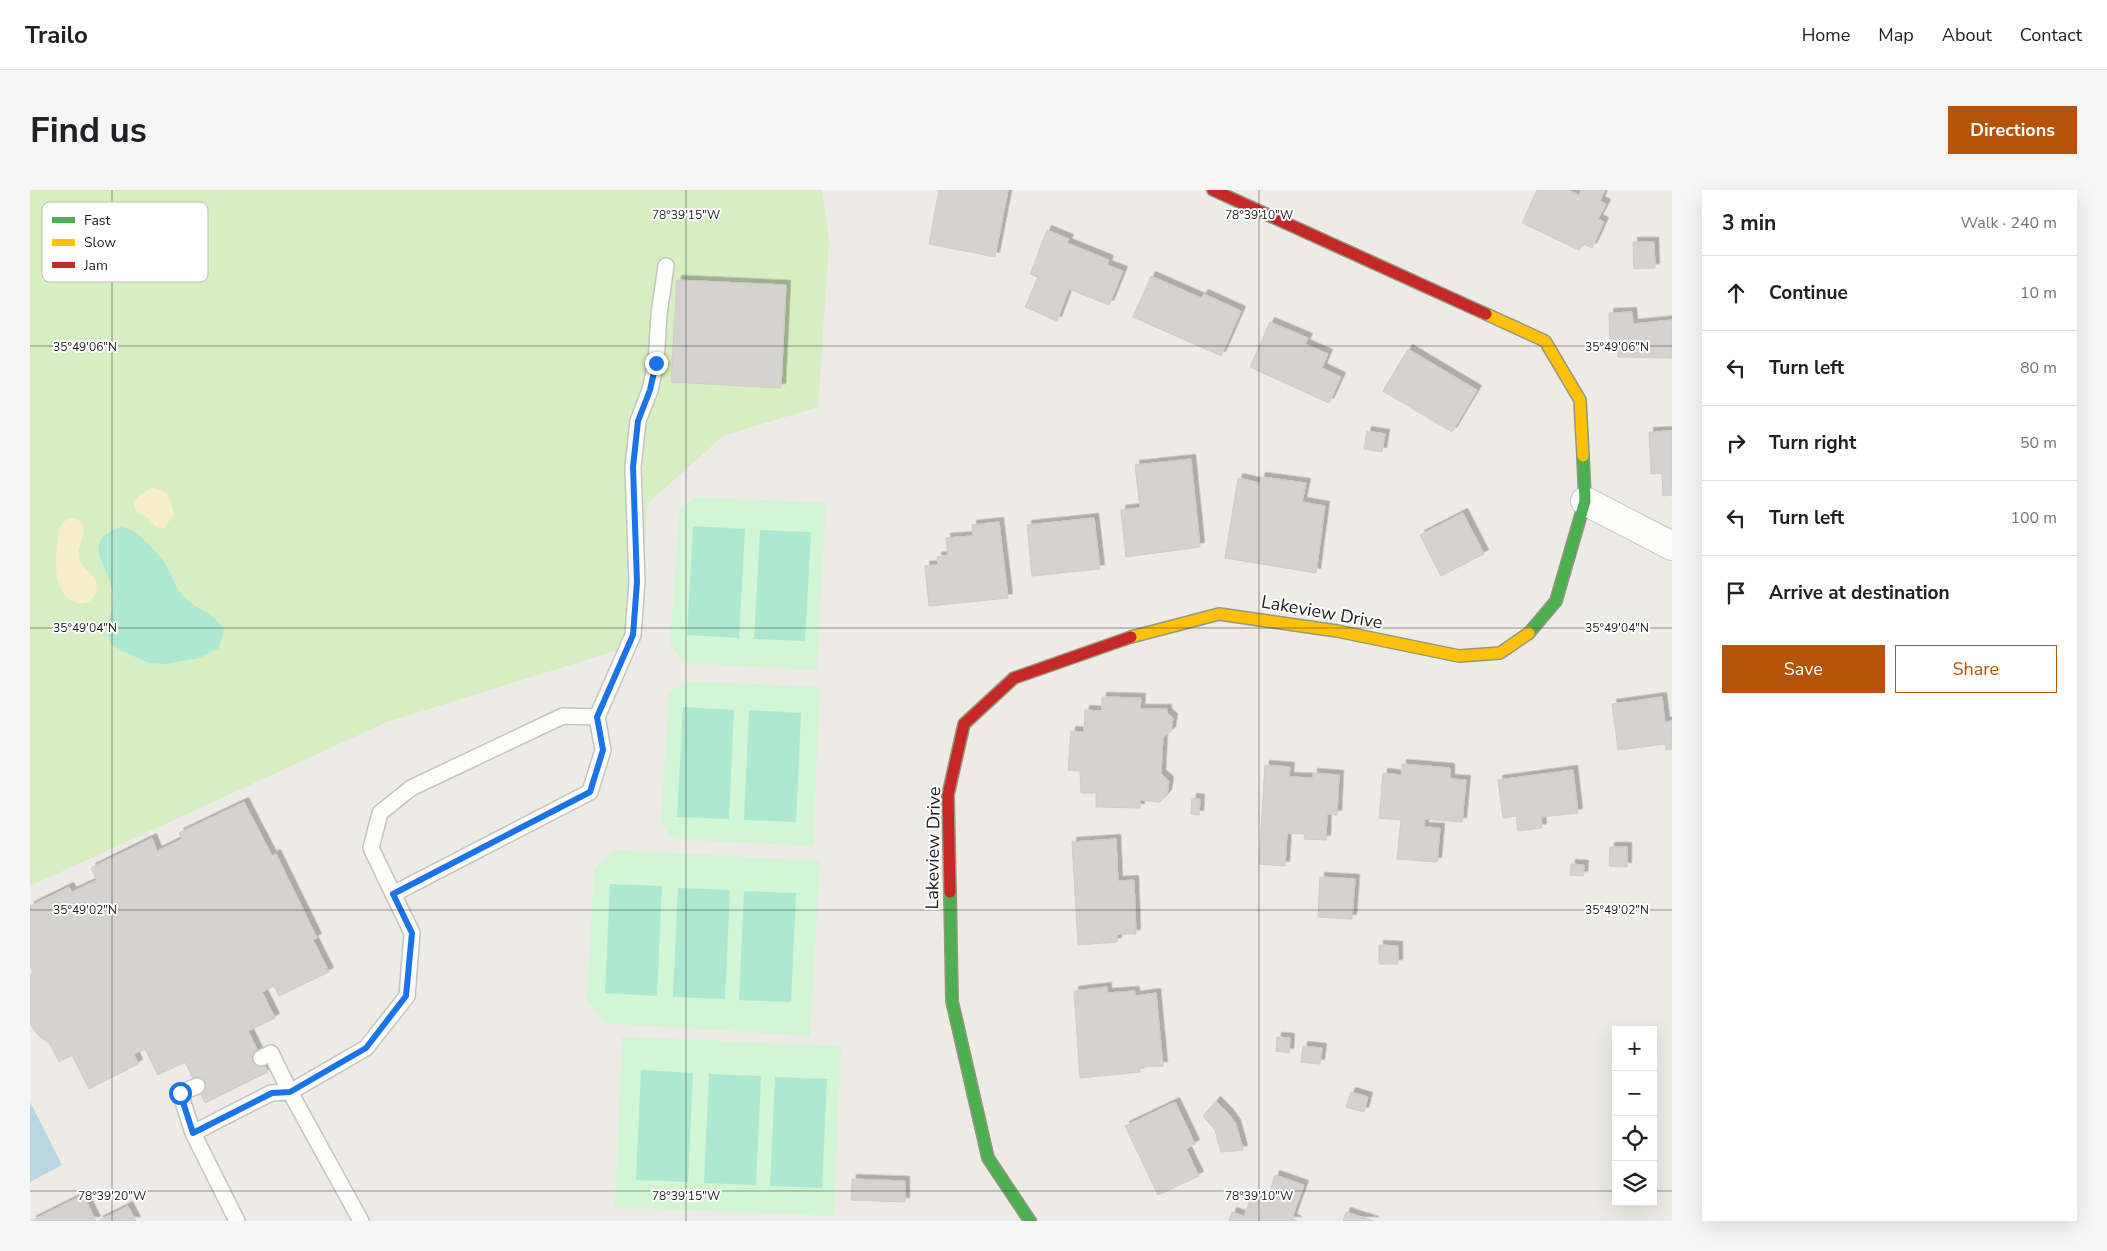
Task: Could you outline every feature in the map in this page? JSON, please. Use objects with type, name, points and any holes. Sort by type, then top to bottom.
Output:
[{"type":"street","name":"Lakeview Drive","points":[[1030,1221],[988,1158],[952,1001],[948,795],[964,724],[1014,678],[1130,637],[1219,614],[1337,630],[1459,656],[1500,653],[1526,636],[1556,601],[1585,501],[1580,400],[1546,341],[1213,190]]},
{"type":"street","points":[[1585,501],[1672,546]]},
{"type":"lane","points":[[393,894],[590,792],[603,750],[597,717],[633,635],[637,582],[633,467],[638,421],[650,390],[656,363],[659,314],[666,266]]},
{"type":"lane","points":[[193,1133],[272,1093],[290,1092],[366,1048],[406,996],[412,933],[371,848],[380,813],[411,788],[563,716],[597,717]]},
{"type":"lane","points":[[261,1058],[272,1053],[290,1092],[360,1221]]},
{"type":"lane","points":[[197,1086],[180,1093],[193,1133],[237,1221]]},
{"type":"green space","points":[[30,190],[822,190],[829,241],[818,407],[723,436],[647,504],[641,643],[387,722],[30,886]]},
{"type":"green space","points":[[696,497],[826,503],[817,670],[684,663],[670,643],[680,508]]},
{"type":"green space","points":[[693,526],[745,529],[739,638],[687,635]]},
{"type":"green space","points":[[122,527],[134,532],[155,551],[166,565],[182,595],[214,618],[224,629],[219,648],[199,658],[165,664],[149,663],[122,651],[110,643],[108,628],[113,606],[113,594],[99,547],[101,539]]},
{"type":"green space","points":[[760,530],[811,532],[805,641],[754,639]]},
{"type":"green space","points":[[687,681],[820,687],[813,846],[672,839],[661,822],[669,693]]},
{"type":"green space","points":[[683,707],[734,710],[729,819],[677,817]]},
{"type":"green space","points":[[749,710],[801,713],[796,822],[744,820]]},
{"type":"green space","points":[[615,850],[820,861],[810,1036],[603,1023],[587,1000],[594,870]]},
{"type":"green space","points":[[610,884],[662,886],[657,996],[605,993]]},
{"type":"green space","points":[[678,888],[730,890],[725,999],[673,997]]},
{"type":"green space","points":[[744,891],[796,893],[791,1002],[739,1000]]},
{"type":"green space","points":[[622,1037],[841,1046],[834,1216],[615,1207]]},
{"type":"green space","points":[[641,1070],[693,1073],[688,1182],[636,1180]]},
{"type":"green space","points":[[709,1074],[761,1076],[756,1185],[704,1183]]},
{"type":"green space","points":[[775,1077],[827,1079],[822,1188],[770,1186]]},
{"type":"sand","points":[[151,488],[166,492],[171,503],[174,514],[164,528],[156,526],[134,508],[137,497]]},
{"type":"sand","points":[[71,518],[81,521],[83,526],[84,530],[79,548],[79,557],[96,582],[94,597],[82,603],[68,599],[62,592],[57,575],[56,561],[59,527],[67,519]]},
{"type":"water","points":[[30,1102],[62,1165],[30,1182]]},
{"type":"building","points":[[939,190],[1008,190],[995,257],[929,244]]},
{"type":"building","points":[[1537,190],[1568,190],[1579,195],[1581,190],[1605,190],[1600,201],[1606,204],[1598,219],[1604,222],[1592,248],[1583,244],[1579,250],[1522,223]]},
{"type":"building","points":[[1047,230],[1069,239],[1067,243],[1109,260],[1107,265],[1123,271],[1109,305],[1069,289],[1057,321],[1025,307],[1038,277],[1030,274]]},
{"type":"building","points":[[1633,242],[1654,242],[1655,268],[1634,269]]},
{"type":"building","points":[[1151,276],[1201,298],[1204,294],[1241,311],[1221,356],[1133,317]]},
{"type":"building","points":[[677,280],[786,285],[781,388],[671,382]]},
{"type":"building","points":[[1632,312],[1633,324],[1672,320],[1672,358],[1618,357],[1618,343],[1610,343],[1609,313]]},
{"type":"building","points":[[1270,322],[1308,338],[1305,344],[1328,354],[1322,368],[1341,377],[1329,403],[1250,367]]},
{"type":"building","points":[[1408,349],[1477,390],[1452,432],[1383,391]]},
{"type":"building","points":[[1367,431],[1385,434],[1382,452],[1364,449]]},
{"type":"building","points":[[1672,431],[1672,495],[1663,496],[1662,473],[1651,474],[1649,432]]},
{"type":"building","points":[[1191,459],[1200,547],[1126,557],[1121,510],[1140,508],[1135,465]]},
{"type":"building","points":[[1261,477],[1306,483],[1302,502],[1325,506],[1316,573],[1225,558],[1238,478],[1260,483]]},
{"type":"building","points":[[1463,513],[1484,554],[1441,576],[1420,535]]},
{"type":"building","points":[[1094,518],[1100,569],[1032,576],[1027,525]]},
{"type":"building","points":[[999,522],[1008,598],[929,606],[925,566],[938,565],[937,557],[948,555],[946,538],[973,536],[972,525]]},
{"type":"building","points":[[1102,697],[1141,698],[1140,709],[1167,709],[1167,713],[1173,718],[1171,731],[1163,737],[1161,774],[1169,781],[1167,794],[1160,802],[1140,800],[1140,808],[1096,807],[1096,793],[1081,793],[1080,771],[1068,770],[1071,731],[1084,732],[1085,710],[1102,711]]},
{"type":"building","points":[[1662,697],[1665,722],[1672,721],[1672,749],[1666,750],[1666,744],[1618,750],[1612,704]]},
{"type":"building","points":[[1402,764],[1450,768],[1450,779],[1466,780],[1462,822],[1424,819],[1424,827],[1440,828],[1437,862],[1397,859],[1401,820],[1379,818],[1383,773],[1402,775]]},
{"type":"building","points":[[1265,765],[1290,767],[1289,777],[1313,778],[1313,773],[1339,775],[1337,815],[1327,814],[1326,840],[1304,839],[1305,834],[1287,833],[1285,866],[1259,864]]},
{"type":"building","points":[[1573,770],[1578,813],[1541,817],[1542,828],[1518,831],[1516,816],[1503,818],[1498,780]]},
{"type":"building","points":[[1192,798],[1200,799],[1199,815],[1191,814]]},
{"type":"building","points":[[244,802],[272,856],[276,854],[317,938],[313,940],[329,972],[279,996],[274,986],[262,992],[275,1018],[248,1031],[268,1072],[205,1103],[185,1062],[158,1075],[145,1049],[134,1054],[138,1064],[89,1089],[72,1055],[59,1062],[50,1044],[38,1035],[30,1024],[30,975],[33,973],[30,966],[30,906],[69,887],[72,892],[97,880],[91,868],[152,838],[157,851],[182,839],[179,833]]},
{"type":"building","points":[[1116,839],[1118,881],[1134,880],[1136,934],[1117,934],[1117,942],[1078,945],[1072,842]]},
{"type":"building","points":[[1610,847],[1627,847],[1627,867],[1609,866]]},
{"type":"building","points":[[1571,864],[1584,865],[1583,876],[1570,875]]},
{"type":"building","points":[[1320,877],[1355,879],[1352,919],[1318,917]]},
{"type":"building","points":[[1379,945],[1398,946],[1398,964],[1379,964]]},
{"type":"building","points":[[1107,987],[1107,993],[1135,991],[1135,996],[1156,993],[1163,1066],[1139,1067],[1140,1072],[1080,1078],[1074,991]]},
{"type":"building","points":[[1277,1037],[1290,1038],[1289,1053],[1276,1051]]},
{"type":"building","points":[[1303,1046],[1322,1048],[1320,1064],[1301,1062]]},
{"type":"building","points":[[1351,1092],[1368,1097],[1364,1112],[1346,1107]]},
{"type":"building","points":[[1216,1101],[1236,1124],[1243,1150],[1221,1152],[1215,1130],[1203,1116]]},
{"type":"building","points":[[1175,1102],[1195,1144],[1186,1149],[1199,1176],[1158,1195],[1125,1126]]},
{"type":"building","points":[[1275,1175],[1304,1185],[1292,1218],[1297,1221],[1229,1221],[1232,1212],[1244,1216],[1252,1195],[1267,1200]]},
{"type":"building","points":[[852,1179],[905,1181],[905,1202],[851,1200]]},
{"type":"building","points":[[83,1195],[96,1221],[31,1221]]},
{"type":"building","points":[[128,1206],[136,1221],[98,1221]]},
{"type":"building","points":[[1346,1212],[1374,1221],[1343,1221]]},
{"type":"traffic: fast","points":[[1529,633],[1556,601],[1585,501],[1583,456]]},
{"type":"traffic: fast","points":[[950,892],[952,1001],[988,1158],[1030,1221]]},
{"type":"traffic: slow","points":[[1486,314],[1545,341],[1580,400],[1583,456]]},
{"type":"traffic: slow","points":[[1131,637],[1219,614],[1337,631],[1459,656],[1500,653],[1529,633]]},
{"type":"traffic: jam","points":[[1213,190],[1486,314]]},
{"type":"traffic: jam","points":[[950,892],[948,795],[964,724],[1014,678],[1131,637]]},
{"type":"route","points":[[180,1093],[193,1133],[272,1093],[290,1092],[366,1048],[406,996],[412,933],[393,894],[590,792],[603,750],[597,717],[633,635],[637,582],[633,467],[638,421],[650,390],[656,363]]}]
